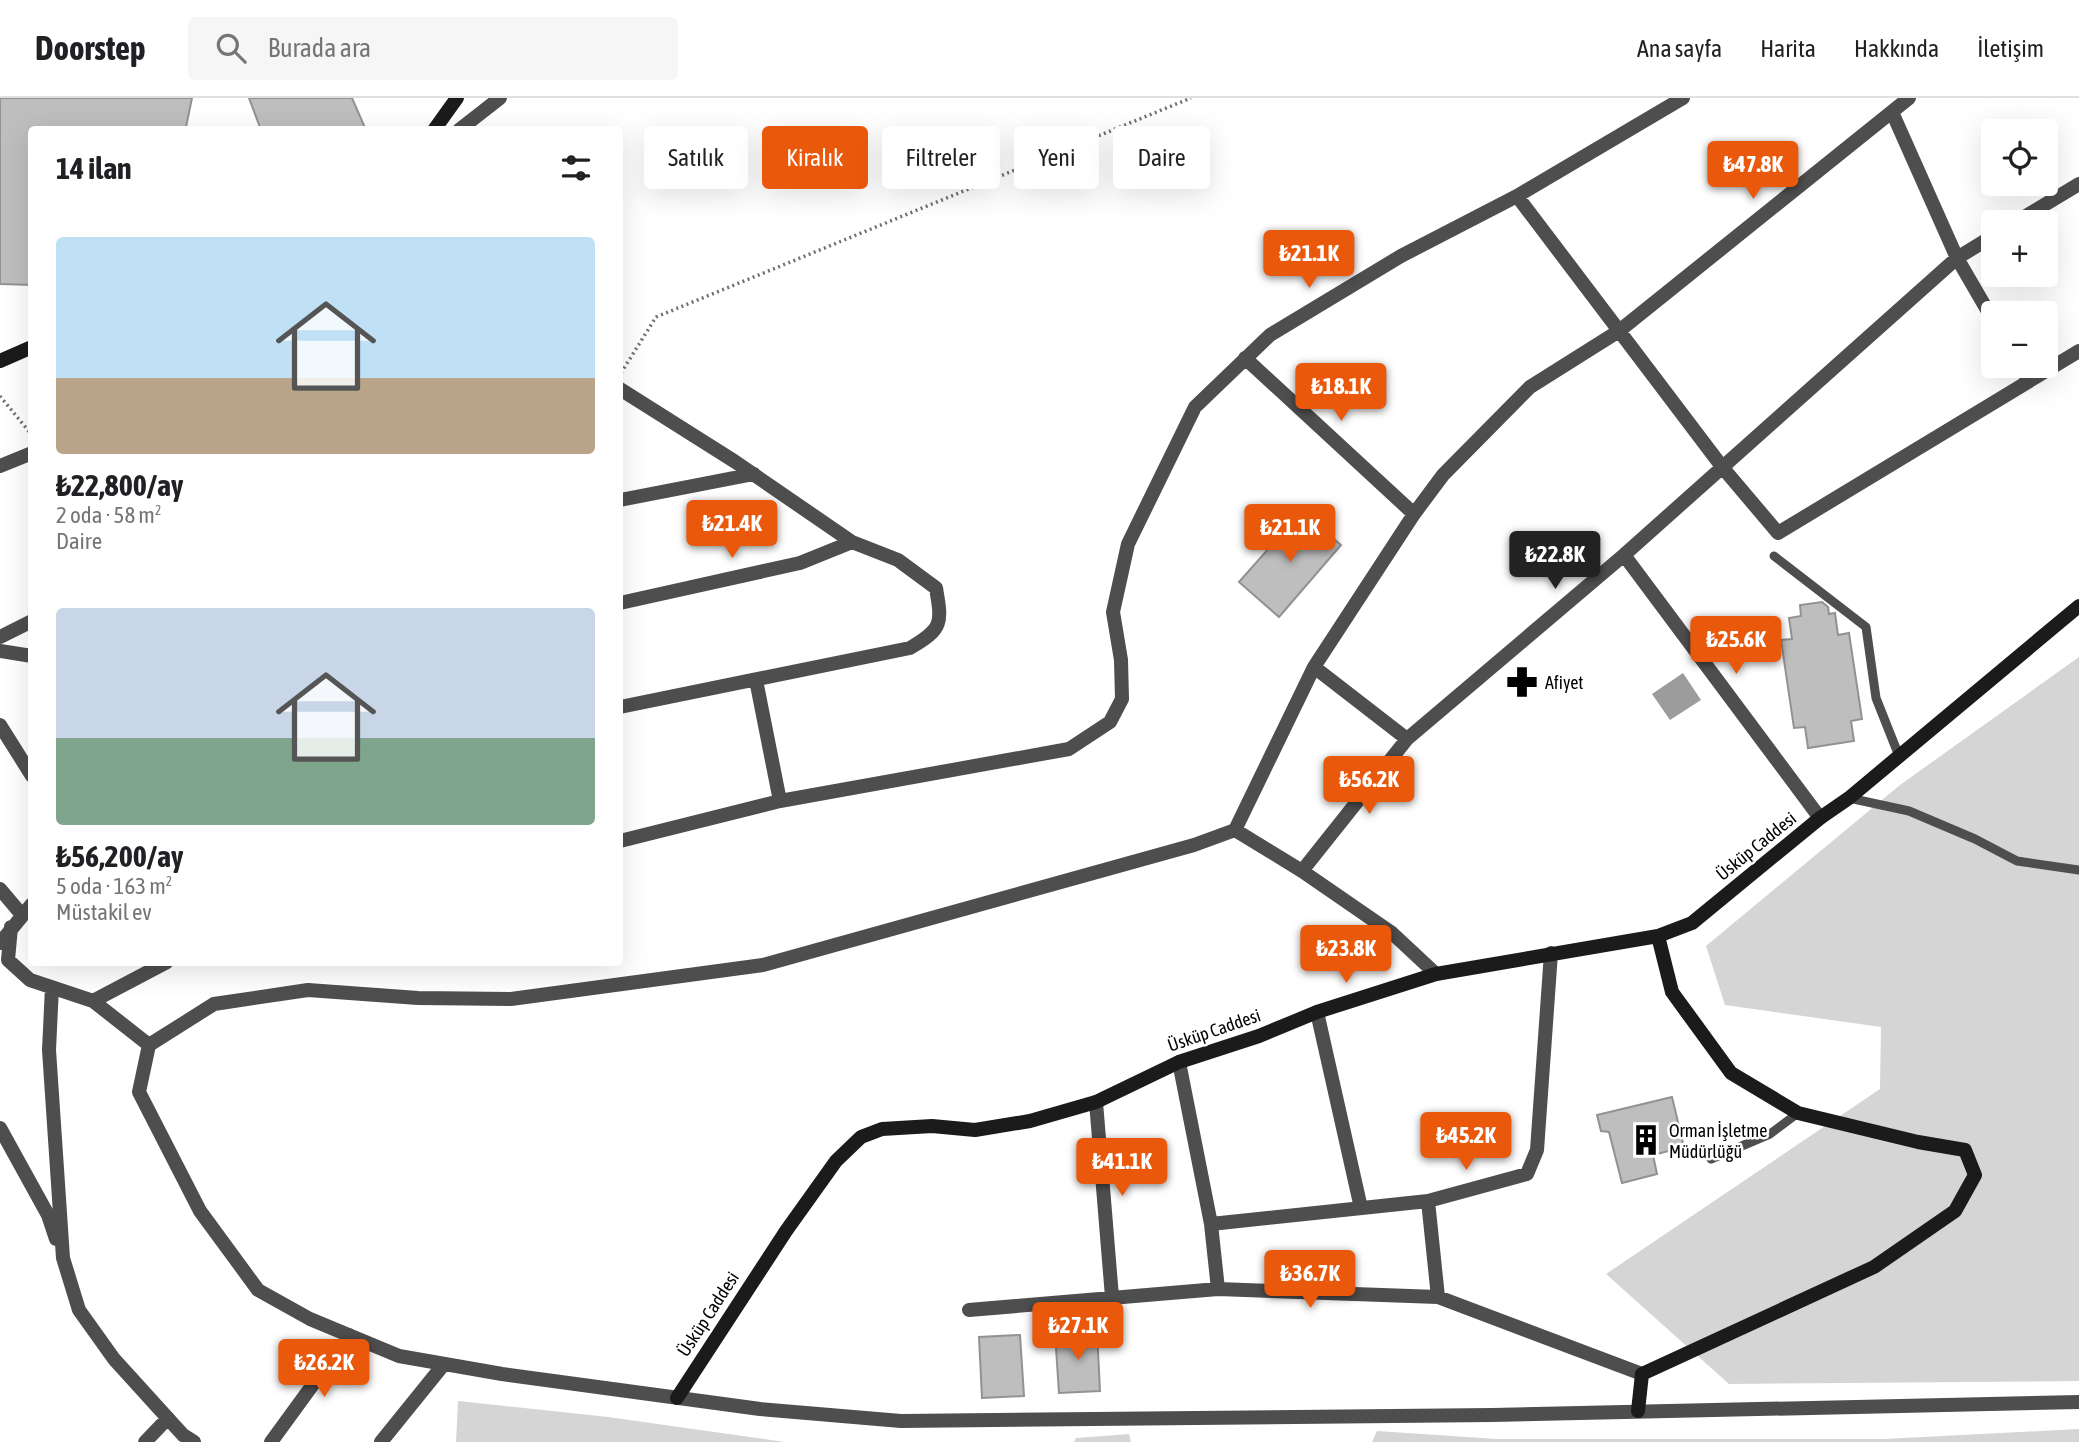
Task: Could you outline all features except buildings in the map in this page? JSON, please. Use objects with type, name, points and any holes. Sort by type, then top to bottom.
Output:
[{"type":"street","points":[[437,126],[457,98]]},
{"type":"street","points":[[464,126],[500,98]]},
{"type":"street","points":[[623,840],[780,801],[1069,749],[1110,722],[1122,699],[1121,660],[1113,611],[1128,544],[1195,407],[1270,335],[1389,263],[1517,197],[1683,98]]},
{"type":"street","points":[[1909,98],[1619,331],[1530,387],[1443,475],[1414,514],[1314,667],[1235,830],[1194,845],[763,965],[510,999],[418,998],[308,990],[214,1004],[149,1045],[139,1092],[200,1211],[258,1290],[310,1319],[399,1356],[502,1374],[760,1409],[901,1421],[2079,1402]]},
{"type":"street","points":[[1892,112],[1957,258],[1982,301]]},
{"type":"street","points":[[2036,210],[2079,184]]},
{"type":"street","points":[[1517,197],[1723,467],[1778,533],[2079,351]]},
{"type":"street","points":[[1302,871],[1407,738],[1624,555],[1957,258],[1981,243]]},
{"type":"street","points":[[0,361],[28,349]]},
{"type":"street","points":[[1245,358],[1414,514]]},
{"type":"street","points":[[2027,378],[2029,382]]},
{"type":"street","points":[[623,390],[754,474],[852,542],[898,560],[936,588],[941,617],[929,637],[910,648],[623,706]]},
{"type":"street","points":[[0,466],[28,455]]},
{"type":"street","points":[[623,499],[754,474]]},
{"type":"street","points":[[623,602],[800,563],[852,542]]},
{"type":"street","points":[[1624,555],[1820,818]]},
{"type":"street","name":"Üsküp Caddesi","points":[[677,1398],[786,1231],[836,1161],[861,1137],[882,1129],[932,1126],[975,1130],[1030,1121],[1096,1102],[1178,1062],[1259,1036],[1317,1012],[1436,974],[1658,936],[1692,923],[1820,818],[1849,798],[2079,606]]},
{"type":"street","points":[[0,637],[28,623]]},
{"type":"street","points":[[0,651],[28,655]]},
{"type":"street","points":[[1314,667],[1407,738]]},
{"type":"street","points":[[756,680],[780,801]]},
{"type":"street","points":[[0,725],[28,770]]},
{"type":"street","points":[[1235,830],[1302,871],[1392,933],[1436,974]]},
{"type":"street","points":[[0,889],[28,910],[0,943]]},
{"type":"street","points":[[11,927],[8,960],[30,980],[93,1001],[149,1045]]},
{"type":"street","points":[[969,1310],[1217,1289],[1438,1297],[1643,1374],[1874,1267],[1955,1211],[1975,1175],[1965,1150],[1918,1142],[1798,1113],[1731,1073],[1672,992],[1658,936]]},
{"type":"street","points":[[1211,1224],[1428,1201],[1527,1174],[1537,1150],[1551,953]]},
{"type":"street","points":[[93,1001],[159,966]]},
{"type":"street","points":[[52,988],[49,1050],[63,1258]]},
{"type":"street","points":[[1317,1012],[1361,1208]]},
{"type":"street","points":[[1178,1062],[1211,1224],[1217,1289]]},
{"type":"street","points":[[1096,1102],[1112,1297]]},
{"type":"street","points":[[0,1128],[48,1215],[79,1310],[114,1359],[183,1435],[194,1442]]},
{"type":"street","points":[[1428,1201],[1438,1297]]},
{"type":"street","points":[[271,1442],[349,1335]]},
{"type":"street","points":[[381,1442],[444,1364]]},
{"type":"street","points":[[1638,1411],[1643,1374]]},
{"type":"street","points":[[145,1442],[168,1418]]},
{"type":"lane","points":[[1774,556],[1866,627],[1876,698],[1899,756]]},
{"type":"lane","points":[[1849,798],[1909,811],[1975,839],[2017,861],[2079,870]]},
{"type":"lane","points":[[1711,1159],[1770,1134],[1798,1113]]},
{"type":"path","points":[[623,370],[656,317],[1191,98]]},
{"type":"path","points":[[0,396],[28,430]]},
{"type":"shaded area","points":[[2079,657],[2079,1381],[1729,1384],[1606,1274],[1880,1089],[1881,1027],[1725,1005],[1706,946],[1900,785]]},
{"type":"shaded area","points":[[1683,673],[1701,700],[1670,720],[1652,694]]},
{"type":"shaded area","points":[[458,1401],[608,1417],[785,1442],[456,1442]]},
{"type":"shaded area","points":[[2079,1429],[2079,1442],[1372,1442],[1377,1431],[1497,1439],[1884,1439]]},
{"type":"shaded area","points":[[1129,1434],[1131,1442],[1074,1442],[1076,1438]]},
{"type":"place","name":"Afiyet","points":[[1522,682]]},
{"type":"place","name":"Orman İşletme Müdürlüğü","points":[[1646,1140]]}]
